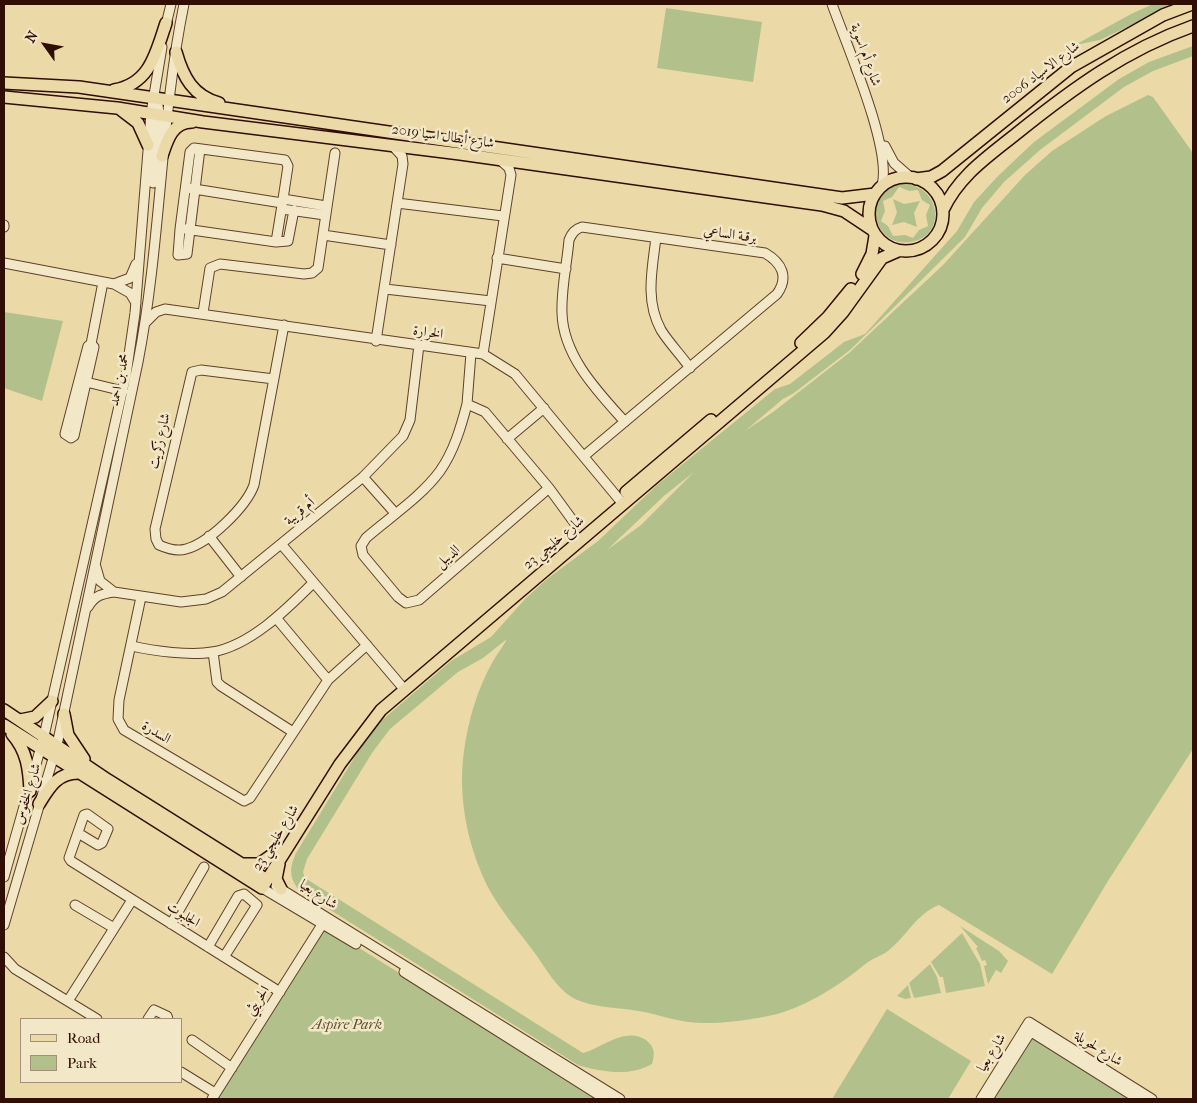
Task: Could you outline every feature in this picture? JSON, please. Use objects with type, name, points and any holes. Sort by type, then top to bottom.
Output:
[{"type":"main road","name":"شارع الاسياد 2006","points":[[913,178],[931,176],[942,171],[1071,67],[1163,15],[1192,4]]},
{"type":"main road","points":[[942,210],[960,181],[1068,92],[1117,60],[1172,33],[1193,26]]},
{"type":"main road","points":[[105,91],[124,88],[140,79],[154,60],[166,27]]},
{"type":"main road","points":[[176,52],[185,78],[202,96],[260,114]]},
{"type":"main road","name":"شارع أبطال اسيا 2019","points":[[4,83],[41,83],[105,91],[159,106],[203,122],[391,145],[833,207],[844,210],[873,232]]},
{"type":"main road","name":"شارع أبطال اسيا 2019","points":[[4,97],[118,108],[159,106],[236,110],[842,198],[878,189]]},
{"type":"main road","points":[[54,101],[86,98],[159,106]]},
{"type":"main road","points":[[118,108],[134,119],[143,130],[148,145]]},
{"type":"main road","points":[[162,156],[167,141],[176,128],[188,122],[203,122]]},
{"type":"main road","points":[[898,178],[913,178],[934,190],[942,210],[941,225],[933,240],[918,250],[898,251],[885,246],[873,232],[868,211],[878,189],[898,178]]},
{"type":"main road","name":"شارع خليجي 23","points":[[774,372],[806,340],[850,290],[869,263],[873,232]]},
{"type":"main road","name":"شارع خليجي 23","points":[[262,882],[321,788],[368,726],[402,686],[774,372],[824,333],[843,312],[882,258],[898,251]]},
{"type":"main road","points":[[20,720],[35,718],[52,701]]},
{"type":"main road","name":"شارع بعيا","points":[[4,710],[239,863],[262,882]]},
{"type":"main road","points":[[64,714],[66,727],[72,742],[79,754],[96,771]]},
{"type":"main road","points":[[4,725],[19,743],[26,757],[30,792]]},
{"type":"main road","name":"شارع بعيا","points":[[4,725],[78,774],[262,882]]},
{"type":"main road","points":[[39,804],[56,780],[67,774],[78,774]]},
{"type":"main road","points":[[239,863],[259,864],[281,853]]},
{"type":"main road","points":[[281,853],[276,879],[281,889]]},
{"type":"street","points":[[155,227],[151,212],[159,106],[167,36],[166,27],[171,4]]},
{"type":"street","name":"محمد بن احمد","points":[[41,749],[123,391],[136,303],[148,145],[176,52],[184,4]]},
{"type":"street","name":"شارع أم اسوية","points":[[832,4],[872,116],[884,159],[878,189]]},
{"type":"street","name":"محمد بن احمد","points":[[53,757],[86,611],[145,323],[162,156],[159,106]]},
{"type":"street","name":"شارع أم اسوية","points":[[872,116],[891,159],[901,171],[913,178]]},
{"type":"street","points":[[376,341],[403,164],[402,156],[391,145]]},
{"type":"street","points":[[276,242],[288,162],[200,149],[190,189],[184,229],[276,242],[288,241],[294,210]]},
{"type":"street","points":[[403,164],[412,152],[418,149]]},
{"type":"street","points":[[203,313],[210,268],[214,265],[220,264],[304,274],[312,273],[318,268],[335,153]]},
{"type":"street","points":[[500,160],[509,168],[511,175]]},
{"type":"street","points":[[483,354],[503,216],[511,175],[514,170],[526,164]]},
{"type":"street","points":[[190,189],[326,210]]},
{"type":"street","points":[[282,203],[294,210],[326,210]]},
{"type":"street","points":[[397,203],[503,216]]},
{"type":"street","name":"برقـة الساعي","points":[[584,456],[625,422],[690,368],[777,294],[782,286],[783,272],[779,264],[765,253],[582,227],[576,229],[569,240],[562,314],[570,348],[590,380],[625,422]]},
{"type":"street","points":[[323,235],[391,245]]},
{"type":"street","points":[[656,238],[650,286],[651,303],[662,331],[690,368]]},
{"type":"street","points":[[114,284],[130,278],[139,256]]},
{"type":"street","points":[[497,258],[566,269]]},
{"type":"street","points":[[4,263],[114,284],[130,293],[136,303]]},
{"type":"street","points":[[83,381],[65,434],[71,438],[74,436],[83,381],[88,346],[91,344],[103,282]]},
{"type":"street","points":[[384,289],[491,301]]},
{"type":"street","points":[[148,292],[159,306],[165,309]]},
{"type":"street","points":[[145,323],[156,312],[165,309]]},
{"type":"street","name":"الخرارة","points":[[165,309],[284,325],[376,341],[483,354],[515,374],[621,501]]},
{"type":"street","name":"شارع زكريت","points":[[274,379],[201,370],[192,372],[189,377],[155,529],[159,545],[177,550],[187,549],[209,536],[237,512],[250,496],[274,379],[284,325]]},
{"type":"street","name":"أم قريبة","points":[[114,592],[181,602],[206,599],[222,592],[282,545],[363,478],[403,436],[410,420],[419,345]]},
{"type":"street","name":"الديبل","points":[[470,353],[467,404],[456,441],[440,471],[424,488],[366,538],[361,546],[362,555],[398,597],[411,603],[419,600],[549,488]]},
{"type":"street","points":[[83,381],[123,391]]},
{"type":"street","points":[[467,404],[484,412],[549,488],[576,525]]},
{"type":"street","points":[[507,439],[544,408]]},
{"type":"street","points":[[363,478],[395,513]]},
{"type":"street","points":[[209,536],[241,577]]},
{"type":"street","points":[[282,545],[313,584],[402,686]]},
{"type":"street","points":[[96,562],[100,581],[114,592]]},
{"type":"street","points":[[132,646],[158,651],[212,652],[242,640],[277,619],[313,584]]},
{"type":"street","points":[[86,611],[93,599],[100,594],[114,592]]},
{"type":"street","name":"السدرة","points":[[141,597],[119,700],[118,719],[124,730],[238,799],[244,800],[250,798],[293,732]]},
{"type":"street","points":[[277,619],[328,680]]},
{"type":"street","points":[[212,652],[217,682],[221,686],[293,732],[328,680],[366,645]]},
{"type":"street","name":"شارع الخفوس","points":[[4,877],[41,749]]},
{"type":"street","name":"شارع الخفوس","points":[[4,925],[53,757]]},
{"type":"street","name":"الجلبوت","points":[[78,833],[69,858],[71,862],[280,992]]},
{"type":"street","points":[[170,924],[204,867]]},
{"type":"street","name":"شارع بعيا","points":[[262,882],[281,889],[324,921]]},
{"type":"street","name":"شارع بعيا","points":[[262,882],[457,1002],[620,1099]]},
{"type":"street","points":[[208,947],[238,896],[244,894],[257,905],[224,957]]},
{"type":"street","points":[[68,1001],[132,900]]},
{"type":"street","points":[[75,905],[114,928]]},
{"type":"street","name":"الحريثي","points":[[213,1096],[324,921]]},
{"type":"street","points":[[4,957],[15,969],[95,1018]]},
{"type":"street","points":[[4,970],[15,969]]},
{"type":"street","name":"شارع بعيا","points":[[457,1002],[605,1099]]},
{"type":"street","points":[[149,1018],[154,1010],[168,1018]]},
{"type":"street","name":"شارع بعيا","points":[[981,1099],[1030,1027]]},
{"type":"street","name":"شارع بعيا","points":[[988,1099],[1030,1027]]},
{"type":"street","name":"شارع لحويلة","points":[[1030,1027],[1110,1077],[1152,1099]]},
{"type":"street","points":[[192,1040],[233,1066]]},
{"type":"street","points":[[182,1073],[213,1096]]},
{"type":"street","name":"شارع لحويلة","points":[[1110,1077],[1138,1099]]},
{"type":"green space","points":[[1153,4],[1175,4],[1100,40],[1075,45],[1131,14]]},
{"type":"green space","points":[[666,8],[762,22],[753,82],[657,68]]},
{"type":"green space","points":[[1193,46],[1193,56],[1153,71],[1124,87],[1040,150],[1004,182],[982,208],[965,237],[850,350],[794,393],[783,399],[745,431],[773,412],[849,353],[943,265],[1025,175],[1052,151],[1106,116],[1148,95],[1153,97],[1193,153],[1193,749],[1108,881],[1052,974],[939,905],[924,914],[888,951],[819,996],[781,1013],[738,1021],[698,1023],[635,1010],[599,1006],[573,998],[561,989],[551,977],[502,911],[477,863],[467,826],[462,788],[462,769],[468,728],[482,684],[507,639],[483,658],[458,672],[390,729],[372,753],[307,859],[303,872],[305,878],[583,1053],[614,1039],[630,1035],[638,1036],[646,1040],[653,1048],[652,1064],[634,1071],[625,1072],[596,1070],[578,1065],[296,887],[292,878],[291,868],[296,853],[362,745],[381,721],[451,661],[491,637],[526,598],[547,579],[598,541],[657,485],[775,389],[790,384],[844,342],[865,334],[957,231],[974,202],[998,176],[1034,142],[1119,79],[1149,62]],"holes":[[[694,472],[641,525],[607,550],[665,495]]]},
{"type":"green space","points":[[901,184],[914,186],[925,192],[931,200],[935,210],[935,221],[931,230],[923,238],[911,242],[898,242],[888,237],[881,229],[877,219],[877,208],[880,198],[888,190]],"holes":[[[899,187],[909,191],[918,190],[922,200],[930,205],[926,215],[928,226],[919,230],[913,238],[905,235],[893,236],[888,226],[881,221],[885,211],[883,201],[892,197]]]},
{"type":"green space","points":[[893,199],[904,204],[920,201],[914,213],[917,227],[904,222],[892,225],[897,212]]},
{"type":"green space","points":[[4,312],[63,321],[42,401],[4,388]]},
{"type":"green space","name":"Aspire Park","points":[[324,926],[601,1099],[216,1099]]},
{"type":"green space","points":[[960,926],[999,951],[1008,961],[1001,973],[996,970],[988,984],[984,966],[987,965],[985,960],[982,961],[976,948],[978,947]]},
{"type":"green space","points":[[962,933],[980,964],[985,986],[946,993],[943,977],[940,977],[931,962]]},
{"type":"green space","points":[[930,964],[937,977],[941,993],[914,998],[909,983]]},
{"type":"green space","points":[[908,985],[911,998],[905,999],[897,996]]},
{"type":"green space","points":[[887,1009],[971,1061],[948,1099],[832,1099]]},
{"type":"green space","points":[[1032,1035],[1134,1099],[991,1099]]}]
